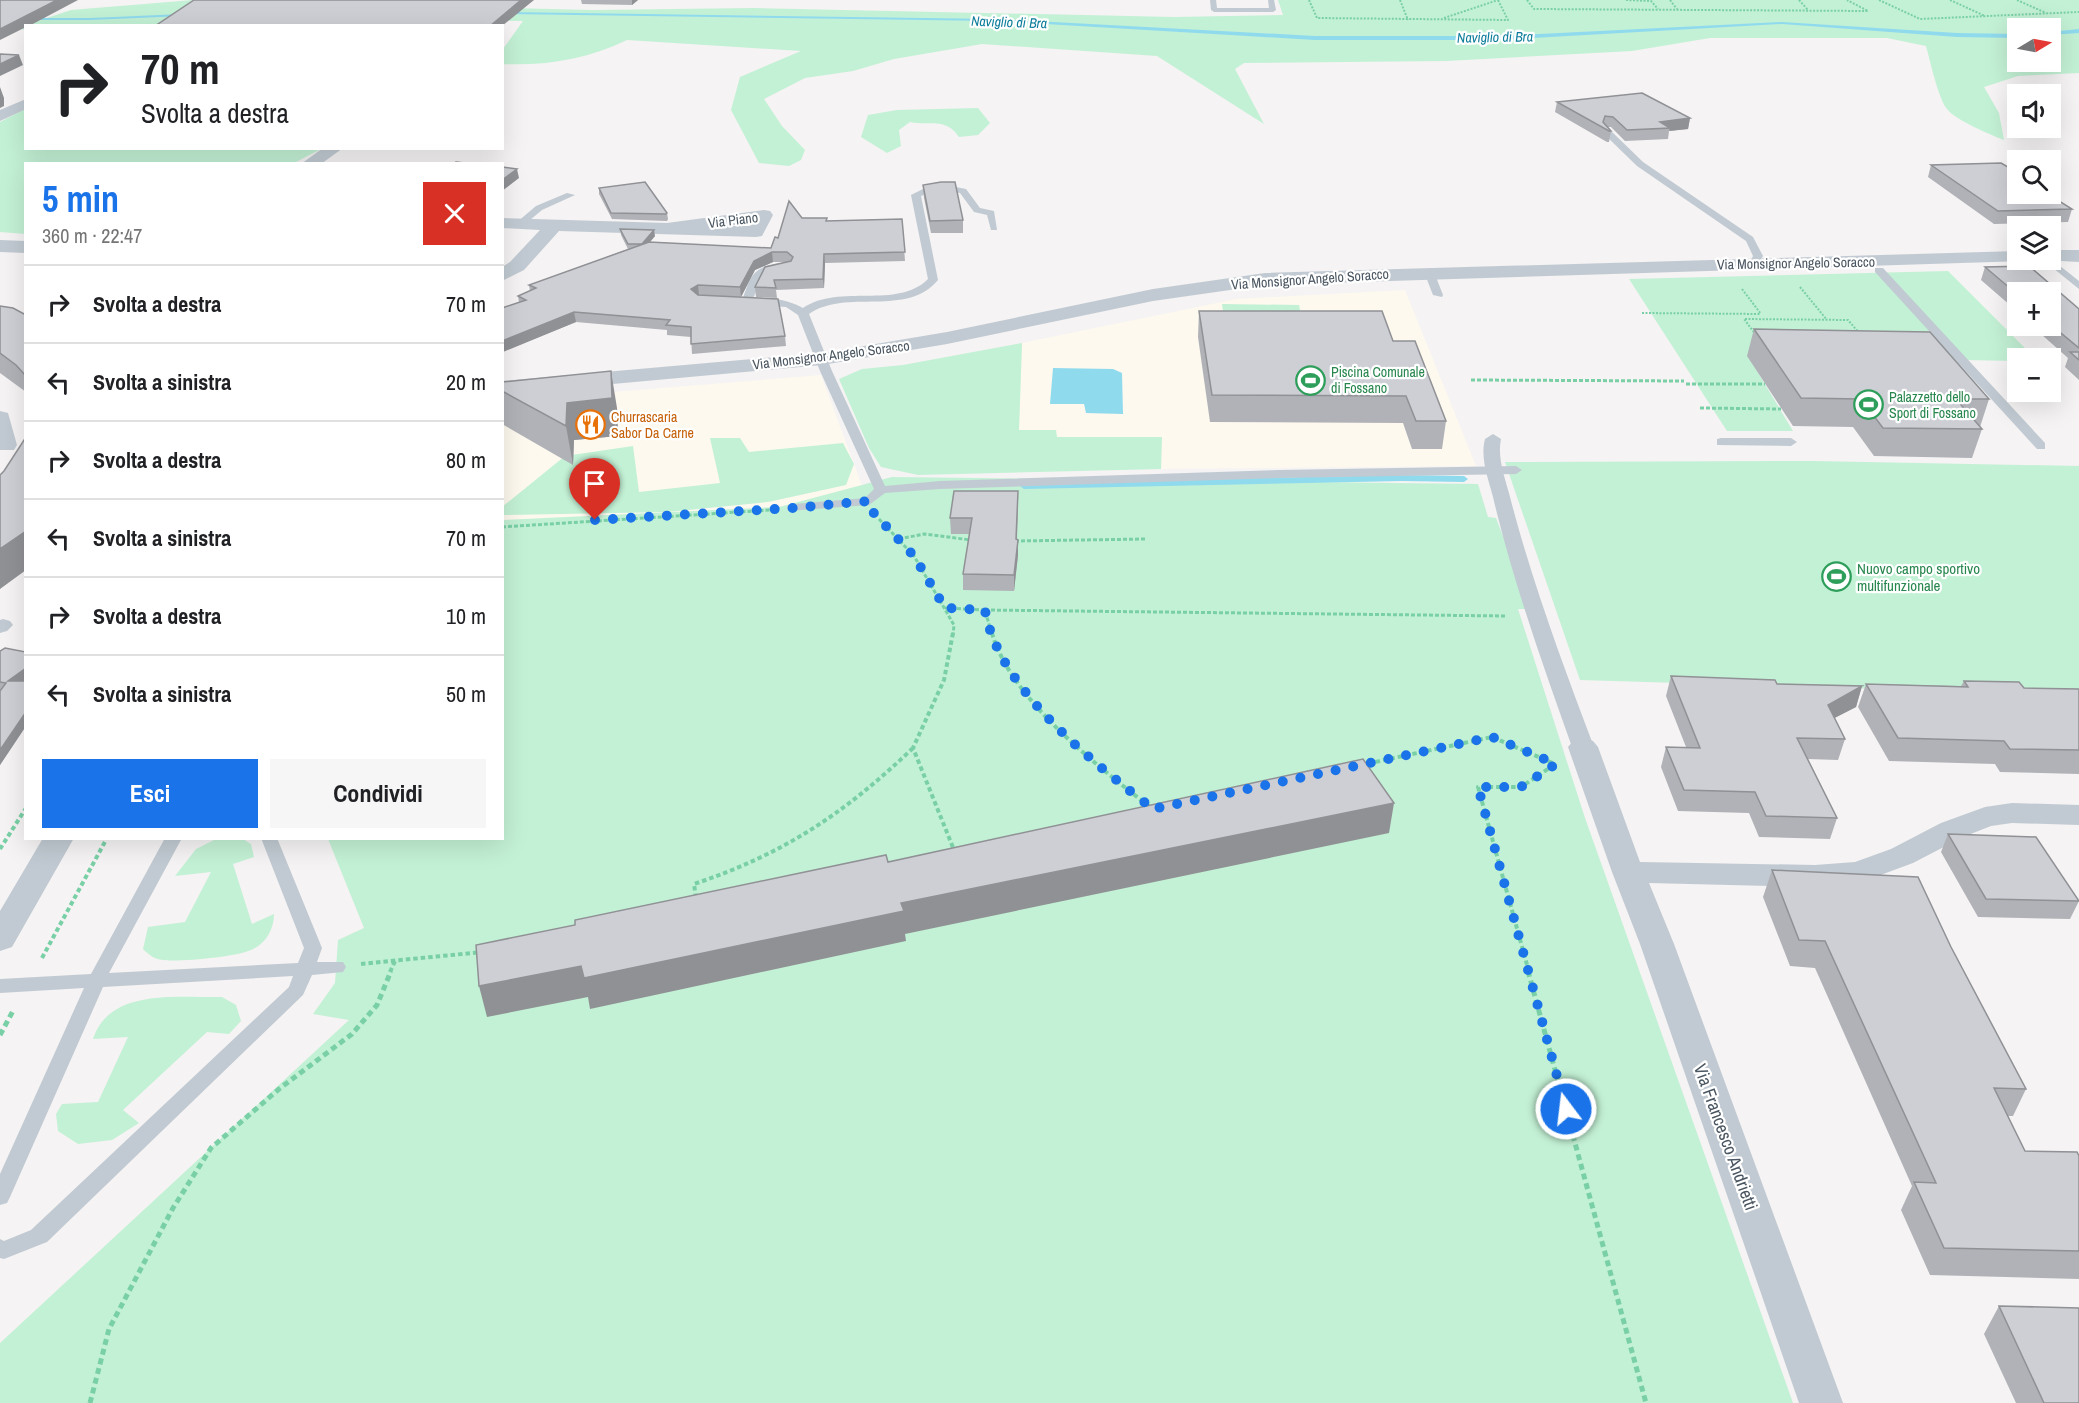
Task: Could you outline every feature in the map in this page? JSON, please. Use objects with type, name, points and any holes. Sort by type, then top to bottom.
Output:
[{"type":"street","points":[[0,116],[24,104]]},
{"type":"street","points":[[312,162],[332,150]]},
{"type":"street","points":[[504,223],[670,228]]},
{"type":"street","points":[[504,274],[524,260],[550,230],[549,226]]},
{"type":"street","points":[[0,237],[24,239]]},
{"type":"street","points":[[0,246],[24,247]]},
{"type":"street","points":[[2061,257],[2079,256]]},
{"type":"street","name":"Via Monsignor Angelo Soracco","points":[[504,388],[822,358],[947,339],[1092,306],[1265,279],[1429,272],[2007,257]]},
{"type":"street","points":[[0,418],[6,444]]},
{"type":"street","points":[[1493,439],[1490,451],[1507,520],[1545,642],[1572,748]]},
{"type":"street","name":"Via Francesco Andrietti","points":[[1572,748],[1628,872],[1657,944],[1821,1403]]},
{"type":"street","points":[[1628,872],[1815,876],[1859,872],[1902,856],[1952,830],[1985,817],[2012,813],[2079,816]]},
{"type":"street","points":[[0,939],[58,840]]},
{"type":"lane","points":[[1213,0],[1214,10],[1273,10],[1271,0]]},
{"type":"lane","points":[[1606,131],[1640,164],[1750,239],[1758,256],[1754,264]]},
{"type":"lane","points":[[803,313],[827,300],[904,296],[923,290],[933,280],[916,195],[923,191],[956,189],[965,192],[977,210],[991,213],[994,228]]},
{"type":"lane","points":[[521,223],[539,208],[570,195]]},
{"type":"lane","points":[[787,266],[764,268],[757,274],[742,301],[789,304],[803,313],[881,490]]},
{"type":"lane","points":[[2061,269],[2079,286]]},
{"type":"lane","points":[[1879,270],[2041,446]]},
{"type":"lane","points":[[1429,272],[1438,295]]},
{"type":"lane","points":[[1721,442],[1791,442]]},
{"type":"lane","points":[[793,508],[869,501],[881,490],[940,485],[1279,474],[1516,470]]},
{"type":"lane","points":[[0,1197],[96,981],[173,840]]},
{"type":"lane","points":[[0,1248],[4,1250],[39,1236],[297,990],[313,948],[270,840]]},
{"type":"lane","points":[[0,986],[337,967]]},
{"type":"path","points":[[1309,0],[1317,18],[1508,20],[1498,0],[1440,19]]},
{"type":"path","points":[[1400,0],[1408,20]]},
{"type":"path","points":[[1527,0],[1534,9],[1868,11],[1847,0]]},
{"type":"path","points":[[1626,0],[1651,1],[1658,10]]},
{"type":"path","points":[[1670,0],[1678,10]]},
{"type":"path","points":[[1799,0],[1809,11]]},
{"type":"path","points":[[1879,0],[1920,20],[2079,12]]},
{"type":"path","points":[[1950,0],[1987,16]]},
{"type":"path","points":[[2017,0],[2048,14]]},
{"type":"path","points":[[1795,280],[1827,320]]},
{"type":"path","points":[[1737,282],[1765,319]]},
{"type":"path","points":[[1642,313],[1761,314]]},
{"type":"path","points":[[1761,343],[1744,319],[1848,320],[1861,336]]},
{"type":"path","points":[[1470,380],[1766,384]]},
{"type":"path","points":[[1700,408],[1781,409]]},
{"type":"path","points":[[698,908],[694,884],[722,875],[792,842],[844,809],[913,748],[944,680],[954,625],[914,556],[871,510],[869,501]]},
{"type":"path","points":[[504,527],[793,508]]},
{"type":"path","points":[[898,539],[924,534],[974,540]]},
{"type":"path","points":[[1007,541],[1147,539]]},
{"type":"path","points":[[945,608],[1507,616]]},
{"type":"path","points":[[985,610],[988,626],[1007,664],[1036,705],[1092,761],[1153,809],[1141,812]]},
{"type":"path","points":[[1350,767],[1492,737],[1572,748]]},
{"type":"path","points":[[913,748],[955,853]]},
{"type":"path","points":[[1572,748],[1521,787],[1478,787],[1647,1403]]},
{"type":"path","points":[[0,849],[24,811]]},
{"type":"path","points":[[0,1035],[105,840]]},
{"type":"path","points":[[943,855],[966,850]]},
{"type":"path","points":[[337,967],[489,951]]},
{"type":"path","points":[[90,1403],[109,1329],[173,1208],[211,1148],[279,1089],[352,1034],[377,1005],[394,961]]},
{"type":"shaded area","points":[[1405,290],[1476,466],[1161,469],[1162,437],[1056,437],[1056,430],[1019,430],[1022,343],[1236,299]]},
{"type":"shaded area","points":[[821,375],[864,491],[779,507],[504,521],[504,401]]},
{"type":"green space","points":[[193,0],[593,10],[753,8],[1174,17],[1283,15],[1278,0],[2079,0],[2079,73],[2018,76],[1984,87],[1999,113],[2004,140],[1965,122],[1947,109],[1937,88],[1926,46],[1887,38],[1710,38],[1632,51],[1446,61],[1244,63],[1235,69],[1264,124],[1157,56],[982,44],[894,59],[853,71],[805,78],[764,99],[782,126],[805,150],[801,160],[789,166],[759,163],[731,110],[740,77],[801,51],[627,40],[597,52],[566,60],[535,64],[504,64],[504,48],[523,21],[366,18],[204,24],[29,24],[71,10]]},
{"type":"green space","points":[[978,108],[990,123],[978,135],[959,137],[949,127],[943,125],[910,122],[899,130],[901,146],[887,153],[861,137],[868,115],[897,110]]},
{"type":"green space","points":[[24,110],[24,150],[319,150],[296,162],[24,162],[24,234],[0,232],[0,122]]},
{"type":"green space","points":[[1948,271],[2007,330],[2007,336],[2013,336],[2025,348],[2007,348],[2007,361],[1748,356],[1793,431],[1727,431],[1629,279]]},
{"type":"green space","points":[[1222,304],[1299,305],[1303,325],[1225,324]]},
{"type":"green space","points":[[1022,343],[1019,430],[1056,430],[1057,437],[1162,437],[1161,469],[918,475],[881,467],[869,448],[839,379],[862,369],[903,365]]},
{"type":"green space","points":[[710,438],[740,438],[749,452],[843,443],[854,464],[846,485],[768,502],[668,512],[504,515],[504,505],[565,456],[633,446],[639,492],[720,483]]},
{"type":"green space","name":"Nuovo campo sportivo multifunzionale","points":[[1813,461],[2079,466],[2079,695],[1580,680],[1505,462]]},
{"type":"green space","points":[[892,477],[1478,484],[1488,517],[1496,518],[1531,609],[1518,609],[1585,818],[1793,1403],[0,1403],[0,1343],[349,1020],[313,1014],[335,983],[338,940],[364,928],[328,840],[504,840],[504,520],[779,507]]},
{"type":"green space","points":[[214,840],[245,840],[251,844],[254,857],[233,864],[252,924],[274,914],[273,925],[261,944],[243,953],[182,960],[157,959],[143,949],[148,927],[185,922],[211,872],[175,876],[196,849]]},
{"type":"green space","points":[[222,997],[236,1005],[241,1021],[229,1034],[207,1032],[123,1110],[139,1123],[112,1140],[78,1144],[58,1131],[56,1114],[62,1104],[98,1102],[128,1037],[93,1039],[102,1022],[114,1011],[130,1003],[148,999]]},
{"type":"water","points":[[1053,368],[1113,369],[1122,373],[1123,414],[1086,413],[1084,404],[1050,404]]},
{"type":"building","points":[[0,0],[57,0],[0,29]]},
{"type":"building","points":[[194,0],[521,0],[492,24],[158,24]]},
{"type":"building","points":[[0,54],[19,55],[0,64]]},
{"type":"building","points":[[1642,93],[1690,118],[1660,122],[1670,128],[1627,130],[1613,117],[1605,116],[1603,122],[1611,131],[1609,131],[1557,102]]},
{"type":"building","points":[[2001,163],[2007,167],[2007,204],[2061,204],[2061,202],[2072,209],[1998,211],[1931,165]]},
{"type":"building","points":[[504,167],[517,169],[504,179]]},
{"type":"building","points":[[645,182],[666,214],[611,213],[599,188]]},
{"type":"building","points":[[955,182],[963,220],[930,221],[923,185]]},
{"type":"building","points":[[789,201],[802,218],[827,218],[826,221],[902,219],[905,252],[824,254],[823,279],[774,280],[776,288],[755,287],[765,267],[791,261],[793,257],[787,252],[772,252],[754,261],[740,287],[698,285],[691,289],[698,295],[778,299],[785,336],[691,344],[691,327],[666,325],[670,320],[574,312],[504,340],[504,307],[526,300],[518,296],[536,288],[529,285],[649,242],[771,248],[775,237],[778,238]]},
{"type":"building","points":[[620,229],[654,230],[642,244],[628,244]]},
{"type":"building","points":[[2007,266],[2007,270],[2034,270],[2048,282],[2007,282],[2007,286],[1985,267]]},
{"type":"building","points":[[2061,294],[2079,309],[2079,348],[2061,333]]},
{"type":"building","points":[[0,306],[13,308],[24,314],[24,374],[0,353]]},
{"type":"building","name":"Piscina Comunale di Fossano","points":[[1199,311],[1382,311],[1393,341],[1415,341],[1446,421],[1416,421],[1406,396],[1212,395]]},
{"type":"building","points":[[1754,329],[1930,332],[1989,399],[1956,399],[1982,429],[1883,428],[1861,399],[1801,398]]},
{"type":"building","points":[[2070,352],[2079,352],[2079,360]]},
{"type":"building","points":[[611,371],[612,398],[567,403],[566,426],[504,392],[504,382]]},
{"type":"building","points":[[24,440],[24,532],[0,549],[0,475]]},
{"type":"building","points":[[954,491],[1018,491],[1016,539],[1018,540],[1014,575],[963,574],[972,518],[950,518]]},
{"type":"building","points":[[5,648],[24,652],[24,669],[8,681],[24,681],[24,715],[0,750],[0,691],[6,683],[0,682],[0,651]]},
{"type":"building","points":[[1671,676],[1775,680],[1777,684],[1862,686],[1828,705],[1845,739],[1797,738],[1837,818],[1766,816],[1755,792],[1684,790],[1666,747],[1700,748]]},
{"type":"building","points":[[1964,681],[2019,682],[2024,688],[2079,689],[2079,750],[2010,749],[2004,741],[1898,738],[1866,684],[1968,687]]},
{"type":"building","points":[[1363,759],[1394,803],[901,903],[904,911],[584,978],[581,966],[479,986],[476,945],[575,925],[575,920],[886,855],[888,862]]},
{"type":"building","points":[[1948,834],[2036,837],[2079,901],[1986,899]]},
{"type":"building","points":[[1772,870],[1918,877],[1951,947],[2026,1089],[1994,1088],[2025,1151],[2077,1152],[2079,1156],[2079,1251],[1944,1248],[1914,1182],[1936,1183],[1825,941],[1799,940]]},
{"type":"building","points":[[1999,1306],[2079,1308],[2079,1403],[2044,1403]]},
{"type":"waterway","name":"Naviglio di Bra","points":[[504,13],[996,20],[1315,38],[1499,38],[1782,23],[1957,35],[2007,36]]},
{"type":"waterway","name":"Naviglio di Bra","points":[[30,19],[183,15]]},
{"type":"waterway","name":"Naviglio di Bra","points":[[2061,33],[2079,31]]},
{"type":"waterway","points":[[1024,486],[1402,478],[1464,479]]},
{"type":"place","name":"Piscina Comunale di Fossano","points":[[1310,380]]},
{"type":"place","name":"Palazzetto dello Sport di Fossano","points":[[1868,405]]},
{"type":"place","name":"Churrascaria Sabor Da Carne","points":[[590,425]]},
{"type":"place","name":"Nuovo campo sportivo multifunzionale","points":[[1836,577]]},
{"type":"route","points":[[595,520],[869,501],[871,510],[914,556],[945,608],[985,610],[988,626],[1007,664],[1036,705],[1092,761],[1153,809],[1492,737],[1556,764],[1521,787],[1478,787],[1566,1109]]}]
